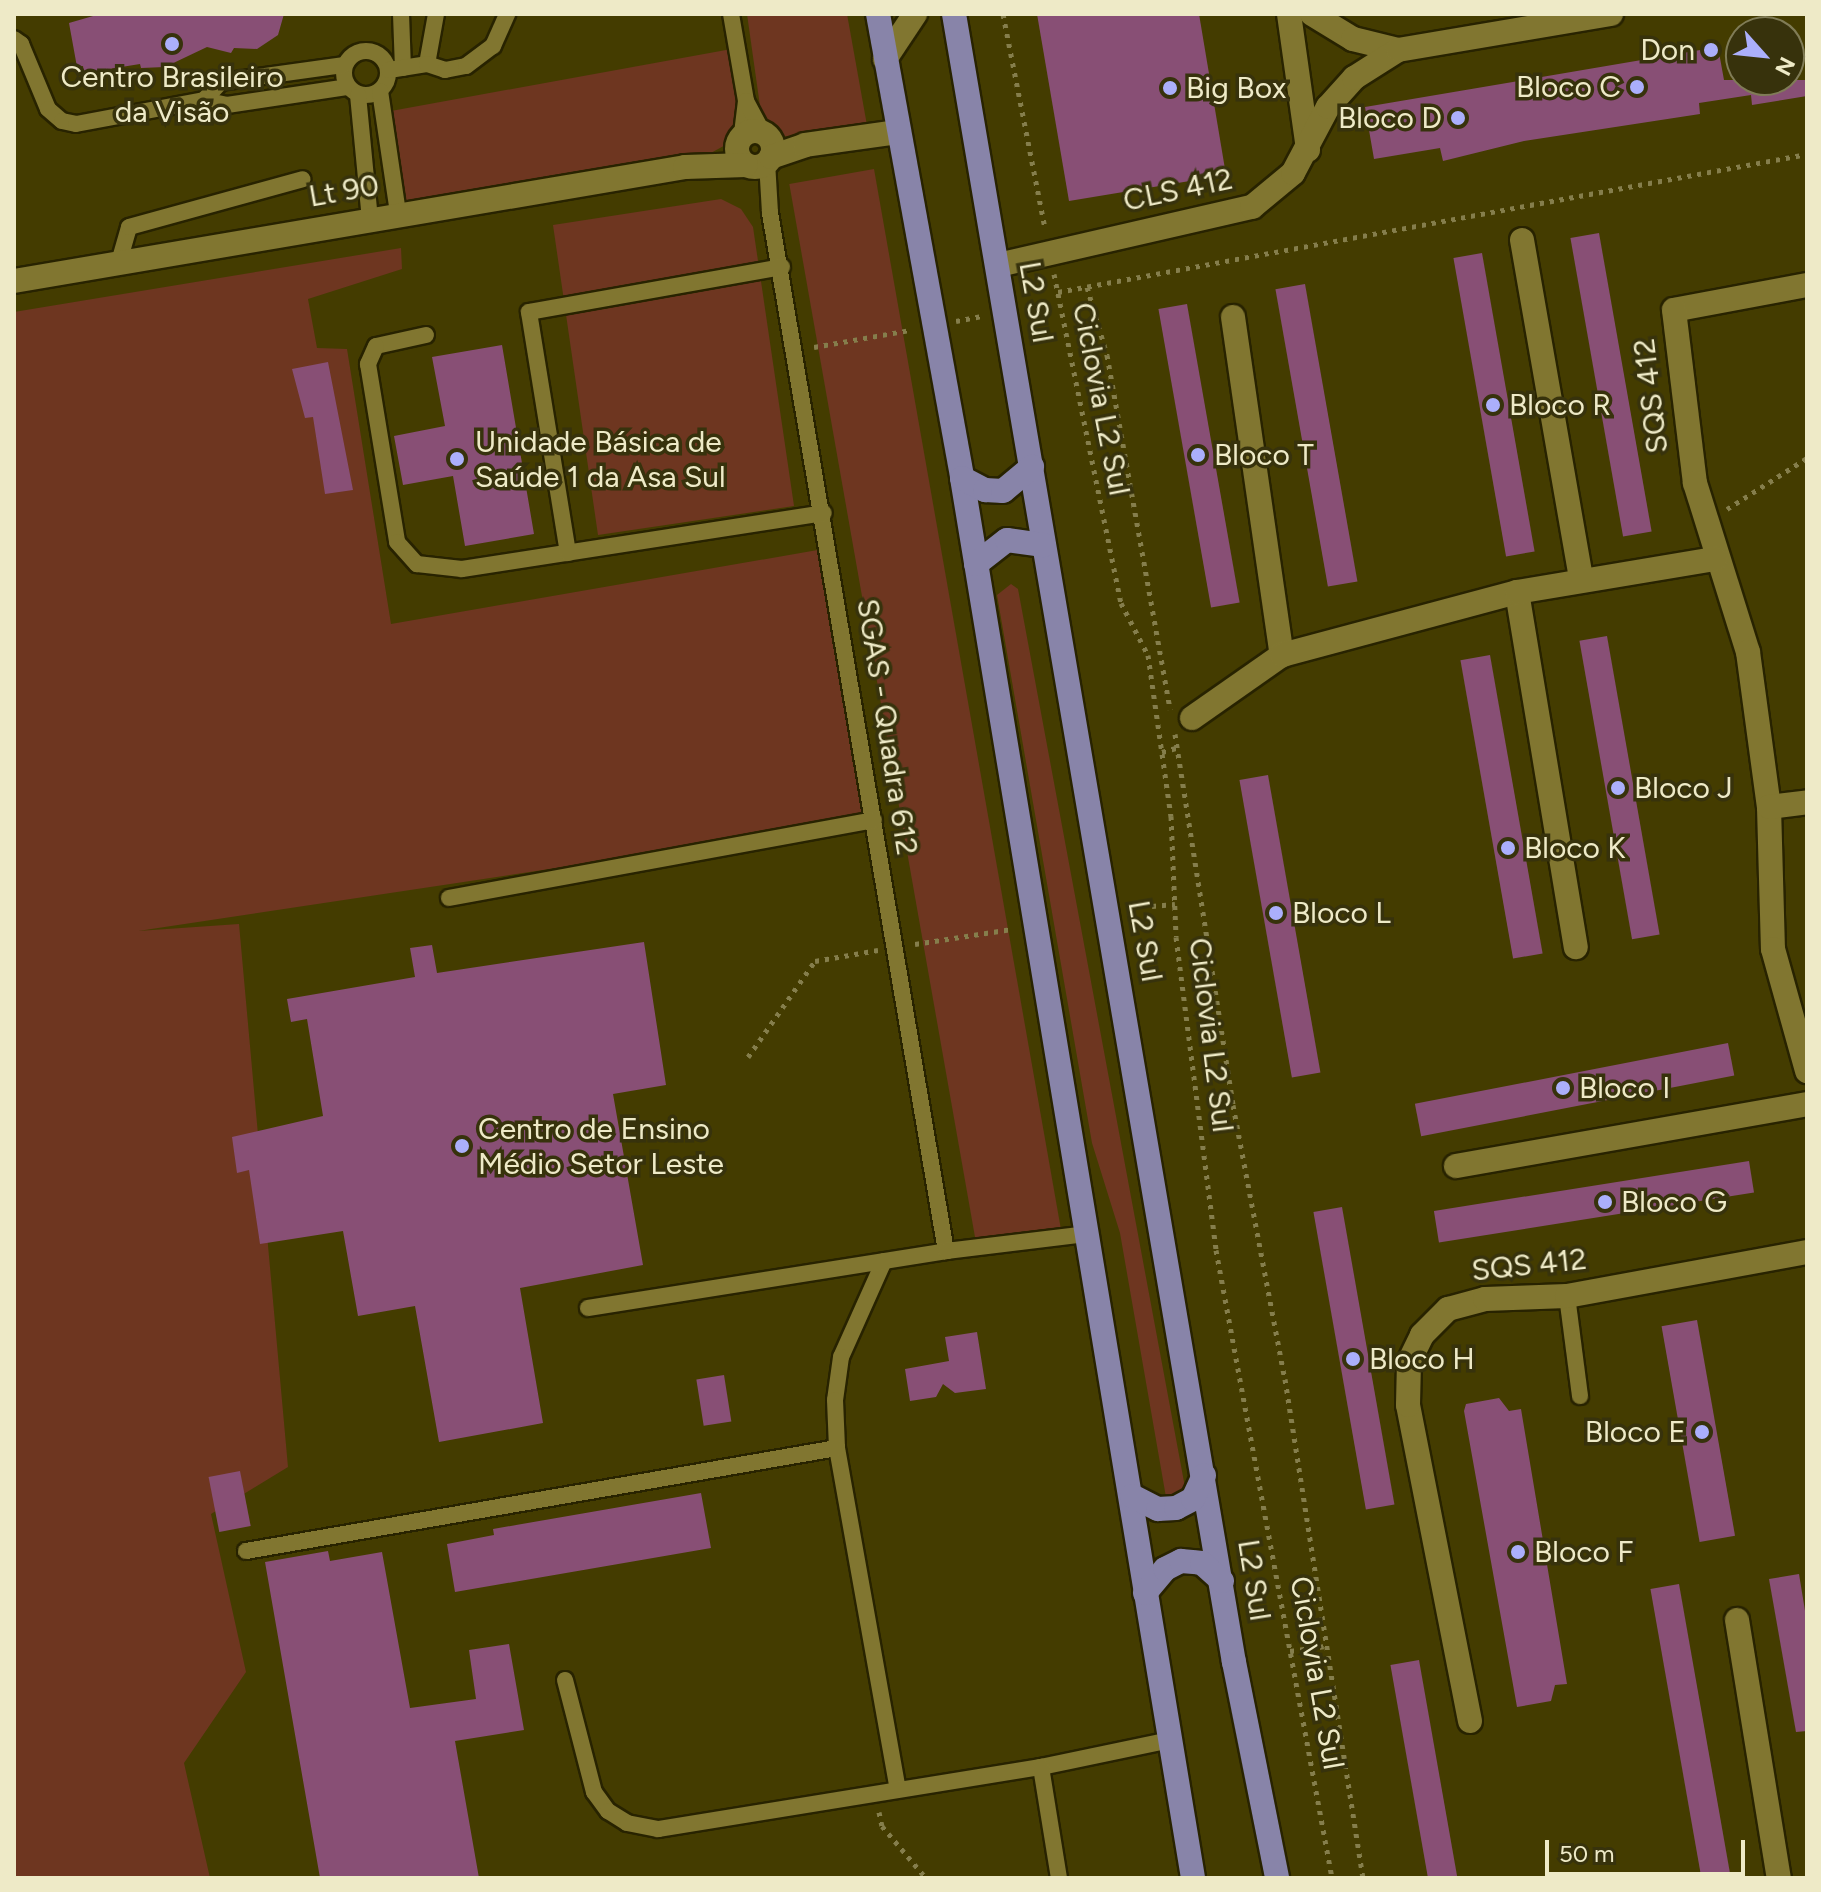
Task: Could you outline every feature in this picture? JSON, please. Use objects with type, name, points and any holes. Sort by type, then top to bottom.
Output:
[{"type":"main road","points":[[878,14],[962,478],[1193,1878]]},
{"type":"main road","name":"L2 Sul","points":[[954,14],[1222,1581],[1277,1878]]},
{"type":"main road","points":[[962,478],[985,490],[1003,491],[1032,467]]},
{"type":"main road","points":[[976,564],[1007,540],[1044,545]]},
{"type":"main road","points":[[1132,1496],[1158,1509],[1176,1508],[1193,1499],[1204,1475]]},
{"type":"main road","points":[[1145,1593],[1165,1569],[1181,1561],[1202,1563],[1222,1581]]},
{"type":"street","points":[[885,59],[915,14]]},
{"type":"street","points":[[1289,14],[1308,150]]},
{"type":"street","points":[[1312,14],[1344,35],[1398,50],[1611,14]]},
{"type":"street","name":"CLS 412","points":[[998,265],[1252,207],[1275,192],[1308,150],[1328,107],[1354,78],[1398,50]]},
{"type":"street","name":"Lt 90","points":[[14,281],[398,213],[685,167],[756,151],[898,132]]},
{"type":"street","points":[[1522,240],[1581,579]]},
{"type":"street","name":"SQS 412","points":[[1807,285],[1674,310],[1684,423],[1715,559],[1748,652],[1769,807],[1773,949],[1794,1038],[1807,1071]]},
{"type":"street","points":[[1233,317],[1282,655]]},
{"type":"street","points":[[1192,718],[1282,655],[1517,592],[1715,559]]},
{"type":"street","points":[[1517,592],[1576,947]]},
{"type":"street","points":[[1769,807],[1807,802]]},
{"type":"street","points":[[1456,1166],[1807,1104]]},
{"type":"street","name":"SQS 412","points":[[1470,1721],[1408,1405],[1409,1362],[1422,1335],[1448,1309],[1485,1299],[1567,1296],[1807,1252]]},
{"type":"street","points":[[1737,1620],[1779,1878]]},
{"type":"lane","points":[[398,213],[380,91],[396,69],[401,14]]},
{"type":"lane","points":[[427,64],[436,14]]},
{"type":"lane","points":[[204,100],[221,82],[344,65],[354,53],[369,50],[396,69],[427,64],[454,69],[481,58],[505,27],[507,14]]},
{"type":"lane","points":[[731,14],[756,151]]},
{"type":"lane","points":[[14,39],[21,44],[48,109],[62,121],[76,124],[204,100],[227,105],[352,91],[380,91]]},
{"type":"lane","points":[[344,65],[352,91],[370,219]]},
{"type":"lane","name":"SGAS - Quadra 612","points":[[756,151],[782,267],[946,1251]]},
{"type":"lane","points":[[119,262],[129,227],[303,179]]},
{"type":"lane","points":[[568,553],[529,312],[782,267]]},
{"type":"lane","points":[[426,335],[376,346],[368,364],[397,542],[417,564],[435,569],[568,553],[824,513]]},
{"type":"lane","points":[[449,898],[874,820]]},
{"type":"lane","points":[[588,1308],[946,1251],[1086,1234]]},
{"type":"lane","points":[[884,1261],[841,1357],[837,1448],[898,1790]]},
{"type":"lane","points":[[1567,1296],[1580,1396]]},
{"type":"lane","points":[[246,1551],[837,1448]]},
{"type":"lane","points":[[565,1680],[594,1792],[627,1823],[658,1829],[1041,1767],[1170,1740]]},
{"type":"lane","points":[[1041,1767],[1059,1878]]},
{"type":"path","name":"Ciclovia L2 Sul","points":[[1003,14],[1121,603],[1148,655],[1172,823],[1175,904],[1216,1250],[1332,1878]]},
{"type":"path","points":[[1058,292],[1807,154]]},
{"type":"path","points":[[1087,287],[1115,401],[1285,1379],[1324,1646],[1363,1878]]},
{"type":"path","points":[[796,350],[1006,311]]},
{"type":"path","points":[[1706,522],[1807,458]]},
{"type":"path","points":[[1172,823],[1186,821]]},
{"type":"path","points":[[1152,906],[1175,904]]},
{"type":"path","points":[[748,1057],[815,961],[1025,926]]},
{"type":"path","points":[[1290,1651],[1324,1646]]},
{"type":"path","points":[[875,1794],[882,1826],[926,1878]]},
{"type":"shaded area","points":[[747,14],[847,14],[868,131],[774,137],[761,113]]},
{"type":"shaded area","points":[[737,48],[742,136],[685,167],[398,213],[391,111]]},
{"type":"shaded area","points":[[874,169],[1061,1230],[976,1245],[789,184]]},
{"type":"shaded area","points":[[721,199],[741,209],[753,227],[794,506],[598,535],[553,225]]},
{"type":"shaded area","points":[[401,248],[402,269],[308,299],[317,348],[347,349],[391,624],[829,548],[874,820],[138,931],[239,924],[288,1467],[211,1514],[246,1672],[184,1763],[210,1878],[14,1878],[14,312]]},
{"type":"shaded area","points":[[1011,584],[1018,589],[1187,1498],[1167,1503],[1120,1233],[1092,1143],[997,595]]},
{"type":"building","name":"Centro Brasileiro da Visão","points":[[100,14],[284,14],[278,35],[257,49],[234,48],[231,53],[207,47],[165,67],[141,68],[140,64],[84,73],[83,66],[77,67],[69,23]]},
{"type":"building","points":[[1037,14],[1199,14],[1226,175],[1069,201]]},
{"type":"building","points":[[1718,47],[1725,96],[1744,96],[1699,103],[1700,114],[1524,141],[1443,161],[1440,148],[1374,159],[1365,107]]},
{"type":"building","points":[[1807,80],[1807,96],[1752,105],[1751,96],[1805,96]]},
{"type":"building","points":[[1599,233],[1652,531],[1623,536],[1570,238]]},
{"type":"building","name":"Bloco R","points":[[1482,253],[1535,551],[1506,556],[1453,258]]},
{"type":"building","points":[[1305,284],[1357,581],[1328,587],[1275,289]]},
{"type":"building","name":"Bloco T","points":[[1187,304],[1240,602],[1211,607],[1158,309]]},
{"type":"building","name":"Unidade Básica de Saúde 1 da Asa Sul","points":[[502,345],[534,534],[465,546],[453,476],[403,485],[394,436],[445,426],[432,357]]},
{"type":"building","points":[[328,362],[353,490],[325,494],[313,417],[305,418],[292,369]]},
{"type":"building","name":"Bloco J","points":[[1607,636],[1660,934],[1632,939],[1579,641]]},
{"type":"building","name":"Bloco K","points":[[1490,655],[1543,953],[1513,959],[1460,660]]},
{"type":"building","name":"Bloco L","points":[[1268,775],[1320,1072],[1292,1077],[1239,780]]},
{"type":"building","points":[[644,942],[666,1085],[613,1094],[643,1265],[520,1288],[543,1423],[439,1442],[415,1306],[358,1316],[343,1231],[260,1244],[249,1170],[237,1173],[232,1137],[323,1116],[307,1019],[291,1022],[287,999],[415,977],[410,948],[432,945],[437,973]]},
{"type":"building","name":"Bloco I","points":[[1728,1043],[1734,1075],[1421,1136],[1415,1104]]},
{"type":"building","name":"Bloco G","points":[[1749,1161],[1754,1193],[1439,1243],[1434,1211]]},
{"type":"building","name":"Bloco H","points":[[1342,1207],[1394,1504],[1366,1509],[1313,1212]]},
{"type":"building","name":"Bloco E","points":[[1697,1320],[1735,1536],[1700,1542],[1662,1326]]},
{"type":"building","points":[[977,1332],[986,1389],[955,1393],[943,1384],[936,1397],[910,1401],[905,1369],[949,1361],[945,1337]]},
{"type":"building","points":[[724,1375],[731,1421],[704,1426],[696,1379]]},
{"type":"building","name":"Bloco F","points":[[1499,1398],[1509,1411],[1521,1409],[1567,1684],[1555,1685],[1551,1701],[1517,1707],[1464,1411],[1466,1404]]},
{"type":"building","points":[[240,1471],[251,1526],[219,1532],[209,1477]]},
{"type":"building","points":[[701,1493],[711,1548],[455,1592],[447,1544],[494,1535],[493,1529]]},
{"type":"building","points":[[328,1551],[330,1561],[382,1552],[410,1708],[476,1699],[469,1650],[509,1644],[524,1730],[455,1741],[479,1878],[320,1878],[265,1562]]},
{"type":"building","points":[[1799,1574],[1807,1623],[1807,1731],[1796,1732],[1769,1579]]},
{"type":"building","points":[[1679,1584],[1731,1877],[1701,1878],[1650,1589]]},
{"type":"building","points":[[1419,1660],[1457,1878],[1428,1878],[1390,1665]]},
{"type":"place","name":"Centro Brasileiro da Visão","points":[[172,44]]},
{"type":"place","name":"Don","points":[[1711,50]]},
{"type":"place","name":"Bloco C","points":[[1637,87]]},
{"type":"place","name":"Big Box","points":[[1170,88]]},
{"type":"place","name":"Bloco D","points":[[1458,118]]},
{"type":"place","name":"Bloco R","points":[[1493,405]]},
{"type":"place","name":"Bloco T","points":[[1198,455]]},
{"type":"place","name":"Unidade Básica de Saúde 1 da Asa Sul","points":[[457,459]]},
{"type":"place","name":"Bloco J","points":[[1618,788]]},
{"type":"place","name":"Bloco K","points":[[1508,848]]},
{"type":"place","name":"Bloco L","points":[[1276,913]]},
{"type":"place","name":"Bloco I","points":[[1563,1088]]},
{"type":"place","name":"Centro de Ensino Médio Setor Leste","points":[[462,1146]]},
{"type":"place","name":"Bloco G","points":[[1605,1202]]},
{"type":"place","name":"Bloco H","points":[[1353,1359]]},
{"type":"place","name":"Bloco E","points":[[1702,1432]]},
{"type":"place","name":"Bloco F","points":[[1518,1552]]}]
